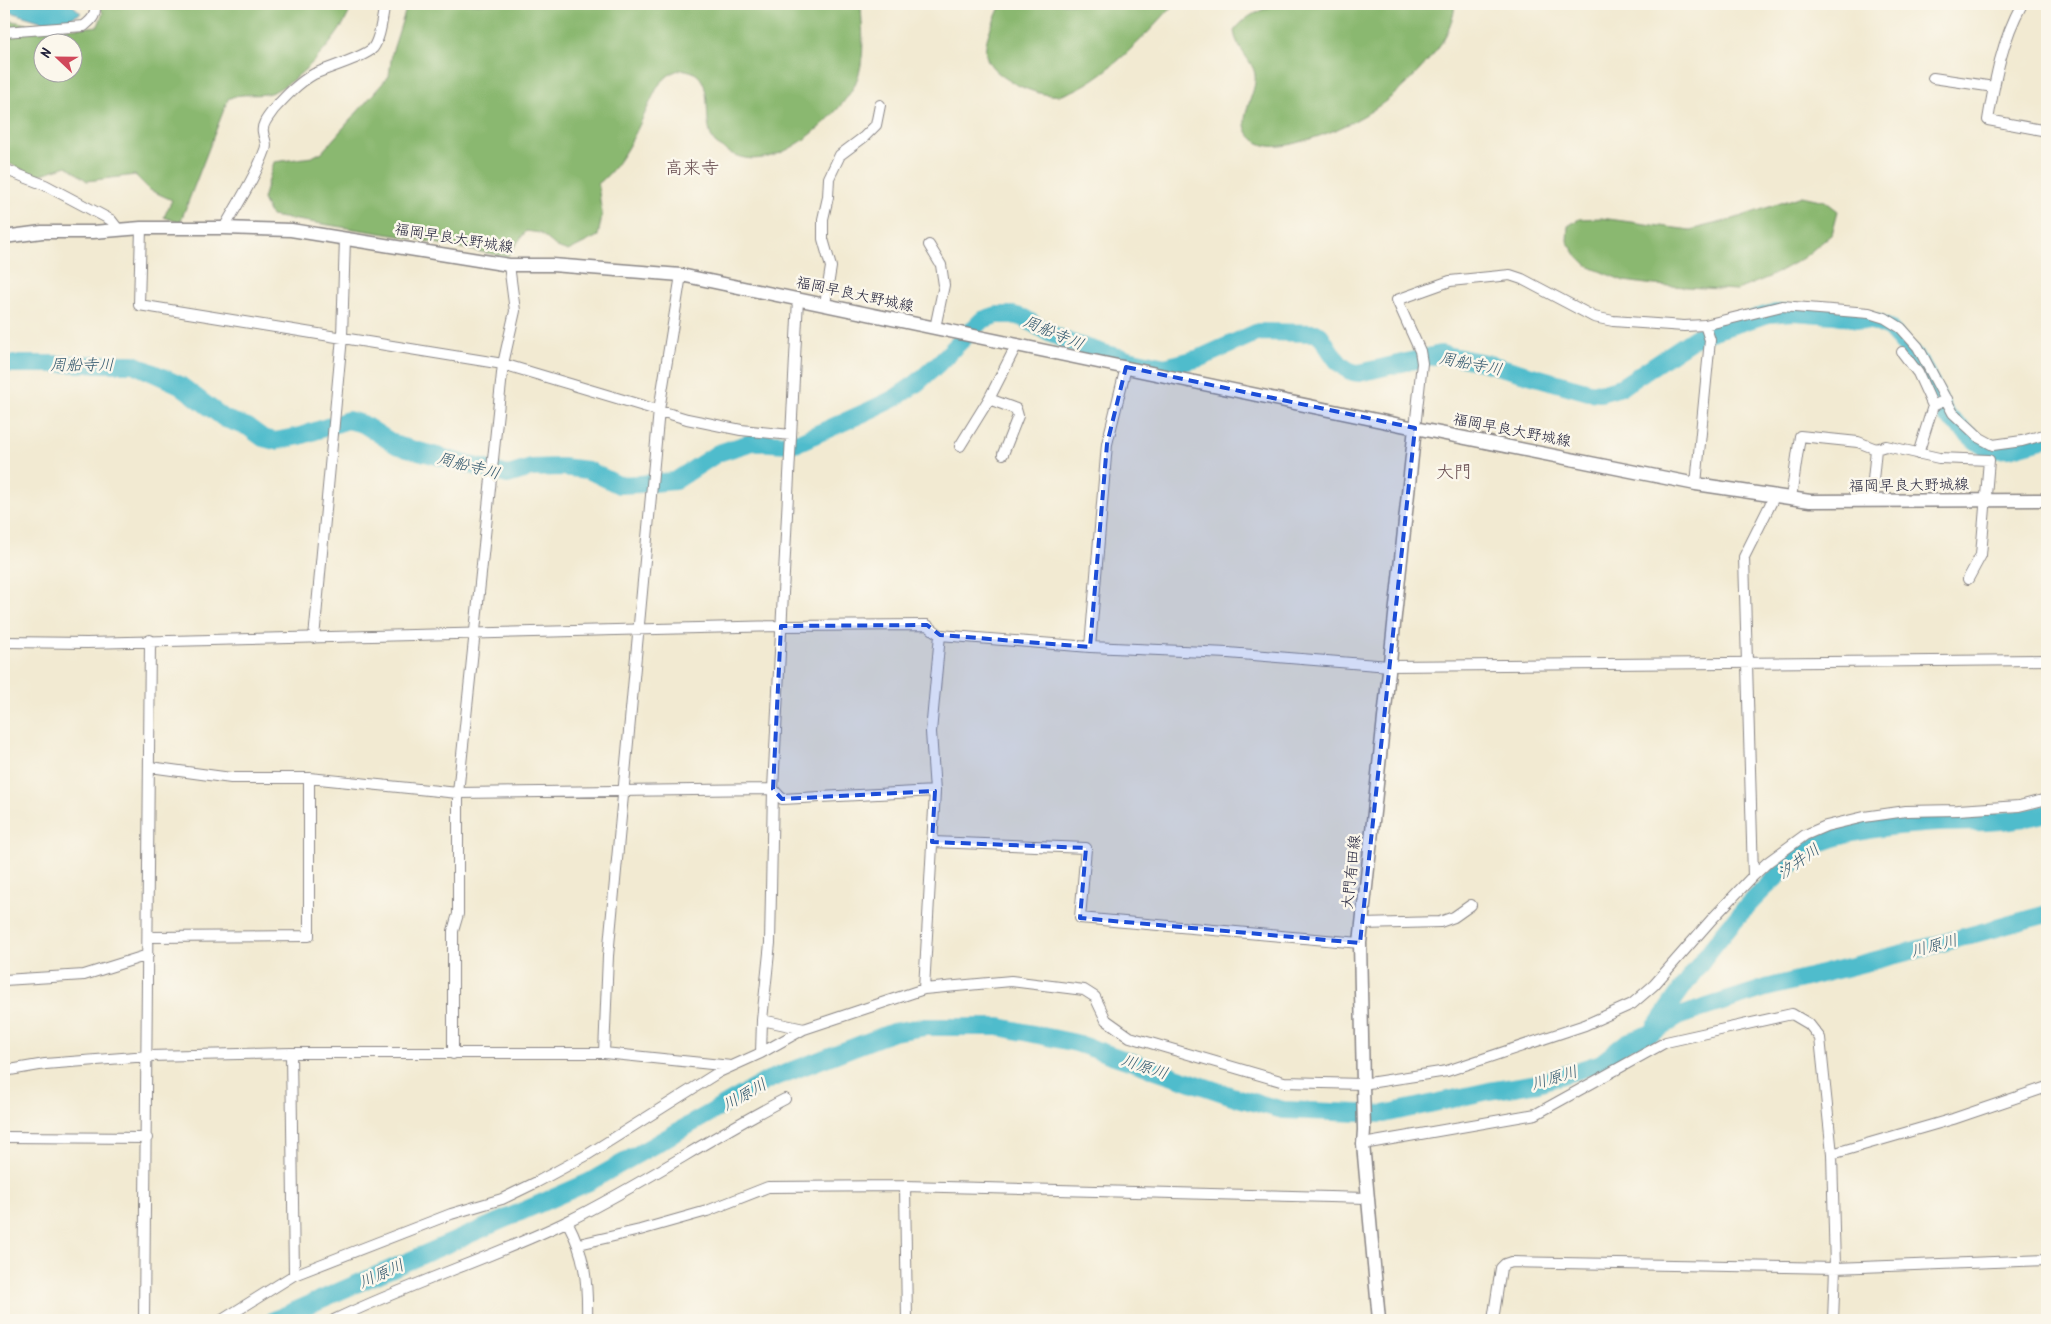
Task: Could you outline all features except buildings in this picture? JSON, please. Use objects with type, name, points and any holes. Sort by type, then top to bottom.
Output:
[{"type":"main road","name":"福岡早良大野城線","points":[[4,238],[42,232],[93,232],[141,228],[291,230],[509,265],[552,264],[681,275],[1415,428],[1696,484],[1826,502],[2047,500]]},
{"type":"main road","name":"大門有田線","points":[[1379,1320],[1363,1144],[1360,943],[1415,428]]},
{"type":"street","points":[[4,32],[84,26],[92,20],[96,13],[95,4]]},
{"type":"street","points":[[224,228],[259,166],[266,148],[267,144],[262,130],[265,122],[289,93],[303,81],[315,74],[365,54],[373,48],[385,4]]},
{"type":"street","points":[[2022,4],[2013,20],[2003,47],[1988,120],[2047,131]]},
{"type":"street","points":[[1933,78],[1994,86]]},
{"type":"street","points":[[825,304],[832,267],[822,239],[829,178],[840,155],[864,137],[876,125],[880,105]]},
{"type":"street","points":[[4,169],[45,186],[111,220],[118,229]]},
{"type":"street","points":[[141,228],[139,305],[503,364],[687,419],[741,430],[791,435]]},
{"type":"street","points":[[314,638],[342,337],[345,238]]},
{"type":"street","points":[[929,245],[942,265],[944,285],[936,328]]},
{"type":"street","points":[[453,1054],[453,931],[458,914],[458,793],[503,364],[515,311],[509,265]]},
{"type":"street","points":[[604,1054],[608,956],[625,791],[659,410],[681,275]]},
{"type":"street","points":[[1415,428],[1422,363],[1420,351],[1397,300],[1450,281],[1482,276],[1510,275],[1522,279],[1594,317],[1614,321],[1684,326],[1705,325],[1782,306],[1869,313],[1885,318],[1901,328],[1918,347],[1940,403],[1918,454]]},
{"type":"street","points":[[761,1053],[762,1020],[770,943],[773,789],[798,299]]},
{"type":"street","points":[[1696,484],[1710,340],[1705,325]]},
{"type":"street","points":[[960,446],[989,399],[1017,344]]},
{"type":"street","points":[[1902,352],[1940,403],[1980,438],[1993,445],[2022,441],[2047,434]]},
{"type":"street","points":[[1090,647],[1107,444],[1126,367]]},
{"type":"street","points":[[989,399],[1016,409],[1018,416],[1003,454]]},
{"type":"street","points":[[1791,498],[1800,436],[1858,442],[1876,449],[1886,446],[1939,458],[1989,460],[1981,556],[1968,579]]},
{"type":"street","points":[[1871,501],[1876,449]]},
{"type":"street","points":[[1753,876],[1744,558],[1774,495]]},
{"type":"street","points":[[4,642],[87,643],[638,629],[927,625],[940,635],[1090,647],[1228,654],[1389,666],[2047,660]]},
{"type":"street","points":[[924,989],[935,791],[931,732],[940,635]]},
{"type":"street","points":[[144,1320],[148,1056],[150,640]]},
{"type":"street","points":[[150,767],[232,778],[309,778],[458,793],[773,789],[782,799],[935,791]]},
{"type":"street","points":[[148,937],[309,936],[309,778]]},
{"type":"street","points":[[222,1320],[294,1275],[451,1214],[502,1199],[537,1182],[587,1155],[663,1109],[697,1085],[804,1030],[924,989],[1011,981],[1084,990],[1095,996],[1106,1020],[1130,1037],[1284,1082],[1362,1090],[1447,1072],[1585,1025],[1632,1004],[1654,985],[1753,876],[1768,862],[1805,835],[1849,820],[1906,811],[2019,806],[2047,799]]},
{"type":"street","points":[[932,842],[1086,848],[1080,918],[1360,943]]},
{"type":"street","points":[[1362,924],[1440,922],[1454,917],[1471,905]]},
{"type":"street","points":[[4,980],[84,976],[148,955]]},
{"type":"street","points":[[1363,1144],[1536,1114],[1666,1042],[1785,1014],[1792,1014],[1809,1024],[1820,1038],[1832,1154],[1835,1268],[1833,1320]]},
{"type":"street","points":[[762,1020],[804,1030]]},
{"type":"street","points":[[4,1071],[45,1064],[148,1056],[291,1053],[604,1054],[732,1066]]},
{"type":"street","points":[[291,1053],[294,1275]]},
{"type":"street","points":[[1832,1154],[1953,1119],[2047,1087]]},
{"type":"street","points":[[334,1320],[567,1221],[684,1158],[744,1120],[786,1099]]},
{"type":"street","points":[[4,1137],[147,1138]]},
{"type":"street","points":[[579,1244],[640,1230],[707,1211],[768,1187],[905,1186],[1367,1198]]},
{"type":"street","points":[[905,1186],[907,1320]]},
{"type":"street","points":[[567,1221],[579,1244],[587,1286],[587,1320]]},
{"type":"street","points":[[1493,1320],[1500,1268],[1511,1262],[1835,1268],[2047,1260]]},
{"type":"highlighted area","points":[[1126,367],[1415,428],[1360,943],[1080,918],[1086,848],[932,842],[935,791],[782,799],[773,789],[781,626],[927,625],[940,635],[1090,647],[1107,444]]},
{"type":"green space","points":[[98,4],[352,4],[341,28],[320,54],[296,77],[284,86],[267,94],[239,95],[228,99],[180,223],[164,217],[172,200],[150,190],[135,175],[87,181],[67,166],[36,176],[4,161],[4,19],[50,27],[98,26],[103,13]]},
{"type":"green space","points":[[406,4],[861,4],[862,61],[856,83],[827,121],[794,146],[777,154],[759,159],[741,157],[715,143],[708,124],[707,101],[702,81],[696,74],[686,70],[670,74],[658,86],[625,152],[608,175],[598,184],[602,216],[598,236],[568,251],[557,247],[540,233],[526,231],[507,257],[399,236],[271,216],[263,199],[274,162],[312,157],[322,152],[389,76],[392,53]]},
{"type":"green space","points":[[1001,4],[1174,4],[1138,42],[1109,68],[1080,88],[1065,94],[1056,95],[1044,94],[1019,86],[997,72],[990,64],[986,55],[986,42]]},
{"type":"green space","points":[[1279,4],[1455,4],[1449,29],[1436,50],[1413,78],[1385,102],[1354,121],[1321,136],[1282,146],[1268,146],[1256,141],[1246,129],[1246,114],[1255,82],[1255,74],[1235,37],[1234,31],[1243,21],[1254,14]]},
{"type":"green space","points":[[1802,196],[1825,201],[1838,211],[1832,234],[1803,258],[1769,277],[1737,290],[1654,285],[1624,281],[1592,268],[1578,258],[1567,241],[1568,226],[1579,219],[1601,218],[1690,230],[1730,220]]},
{"type":"water","points":[[4,4],[71,4],[81,13],[61,23],[50,24],[4,10]]},
{"type":"waterway","name":"周船寺川","points":[[4,364],[133,364],[180,385],[225,419],[248,427],[263,438],[275,441],[300,436],[348,420],[363,424],[396,445],[508,475],[531,468],[562,467],[588,470],[619,485],[675,481],[718,453],[753,442],[787,444],[799,442],[866,412],[895,398],[917,383],[982,320],[997,315],[1013,315],[1024,318],[1047,332],[1069,342],[1110,355],[1165,367],[1200,358],[1258,332],[1316,333],[1320,335],[1331,353],[1341,364],[1352,372],[1359,373],[1441,354],[1486,363],[1589,392],[1600,393],[1621,387],[1698,336],[1769,314],[1793,312],[1834,315],[1875,322],[1889,328],[1922,365],[1946,415],[1989,450],[2009,449],[2042,440]]},
{"type":"waterway","name":"汐井川","points":[[1655,1028],[1701,962],[1735,920],[1772,881],[1819,844],[1847,834],[1885,827],[2001,821],[2047,813]]},
{"type":"waterway","name":"川原川","points":[[274,1320],[589,1182],[768,1080],[893,1032],[924,1027],[1000,1027],[1076,1043],[1238,1098],[1283,1110],[1384,1114],[1489,1091],[1538,1083],[1601,1063],[1627,1042],[1652,1033],[1680,1016],[1713,1005],[1766,988],[2047,914]]},
{"type":"district","name":"高来寺","points":[[692,168]]},
{"type":"district","name":"大門","points":[[1454,472]]}]
